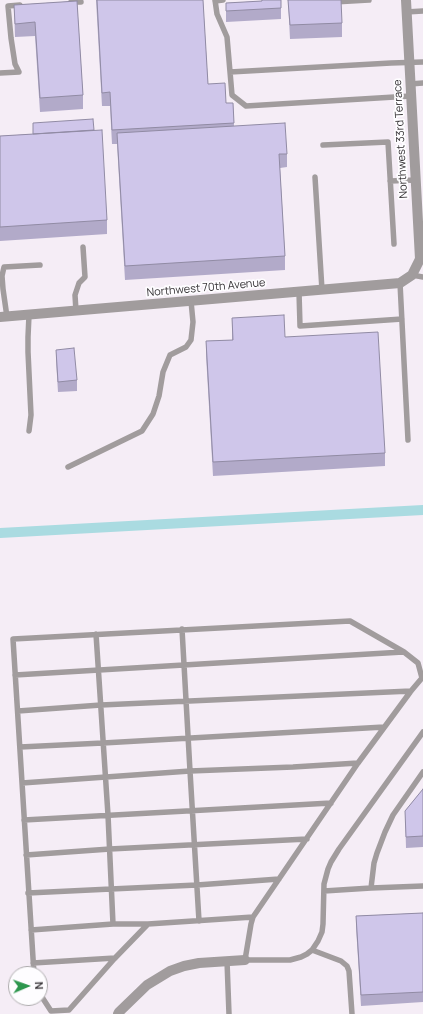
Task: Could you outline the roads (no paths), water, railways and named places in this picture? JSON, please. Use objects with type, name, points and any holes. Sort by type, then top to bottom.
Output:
[{"type":"street","name":"Northwest 33rd Terrace","points":[[406,0],[410,84],[419,169],[416,180],[421,241],[420,259],[412,275]]},
{"type":"street","name":"Northwest 70th Avenue","points":[[3,317],[400,283],[412,275]]},
{"type":"street","points":[[118,1014],[147,985],[170,971],[192,964],[245,960]]},
{"type":"lane","points":[[223,0],[215,1],[217,14],[227,37],[232,95],[246,106],[411,96]]},
{"type":"lane","points":[[325,3],[369,0]]},
{"type":"lane","points":[[66,3],[81,2]]},
{"type":"lane","points":[[0,73],[18,72],[15,64],[11,38],[8,6],[22,5]]},
{"type":"lane","points":[[406,12],[423,11]]},
{"type":"lane","points":[[230,72],[423,62]]},
{"type":"lane","points":[[410,84],[423,83]]},
{"type":"lane","points":[[323,145],[388,142],[394,244]]},
{"type":"lane","points":[[314,177],[322,290]]},
{"type":"lane","points":[[390,181],[416,180]]},
{"type":"lane","points":[[76,311],[75,295],[79,283],[85,277],[82,247]]},
{"type":"lane","points":[[3,317],[2,276],[4,267],[40,265]]},
{"type":"lane","points":[[412,275],[423,277]]},
{"type":"lane","points":[[400,283],[408,440]]},
{"type":"lane","points":[[299,292],[300,326],[402,319]]},
{"type":"lane","points":[[68,467],[142,431],[153,414],[159,396],[163,372],[170,355],[186,347],[191,340],[193,322],[191,301]]},
{"type":"lane","points":[[29,315],[28,352],[31,415],[29,431]]},
{"type":"lane","points":[[33,966],[13,639],[350,621],[404,652],[418,663],[422,678],[358,763],[253,917],[245,960],[290,960],[307,954],[312,950],[322,932],[324,891],[327,874],[335,855],[367,809],[422,736]]},
{"type":"lane","points":[[182,629],[199,921]]},
{"type":"lane","points":[[96,634],[110,849],[113,924]]},
{"type":"lane","points":[[15,675],[404,652]]},
{"type":"lane","points":[[18,711],[101,705],[411,691]]},
{"type":"lane","points":[[20,747],[384,727]]},
{"type":"lane","points":[[22,783],[190,771],[358,763]]},
{"type":"lane","points":[[371,888],[374,863],[385,832],[393,815],[423,772]]},
{"type":"lane","points":[[24,820],[331,803]]},
{"type":"lane","points":[[26,855],[110,849],[307,839]]},
{"type":"lane","points":[[28,893],[197,885],[279,879]]},
{"type":"lane","points":[[324,891],[423,886]]},
{"type":"lane","points":[[31,930],[253,917]]},
{"type":"lane","points":[[48,1006],[51,1011],[69,1010],[115,958],[148,924]]},
{"type":"lane","points":[[312,950],[341,961],[347,966],[350,976],[352,1014]]},
{"type":"lane","points":[[33,963],[115,958]]},
{"type":"lane","points":[[227,961],[229,1014]]},
{"type":"waterway","points":[[0,533],[423,510]]}]
